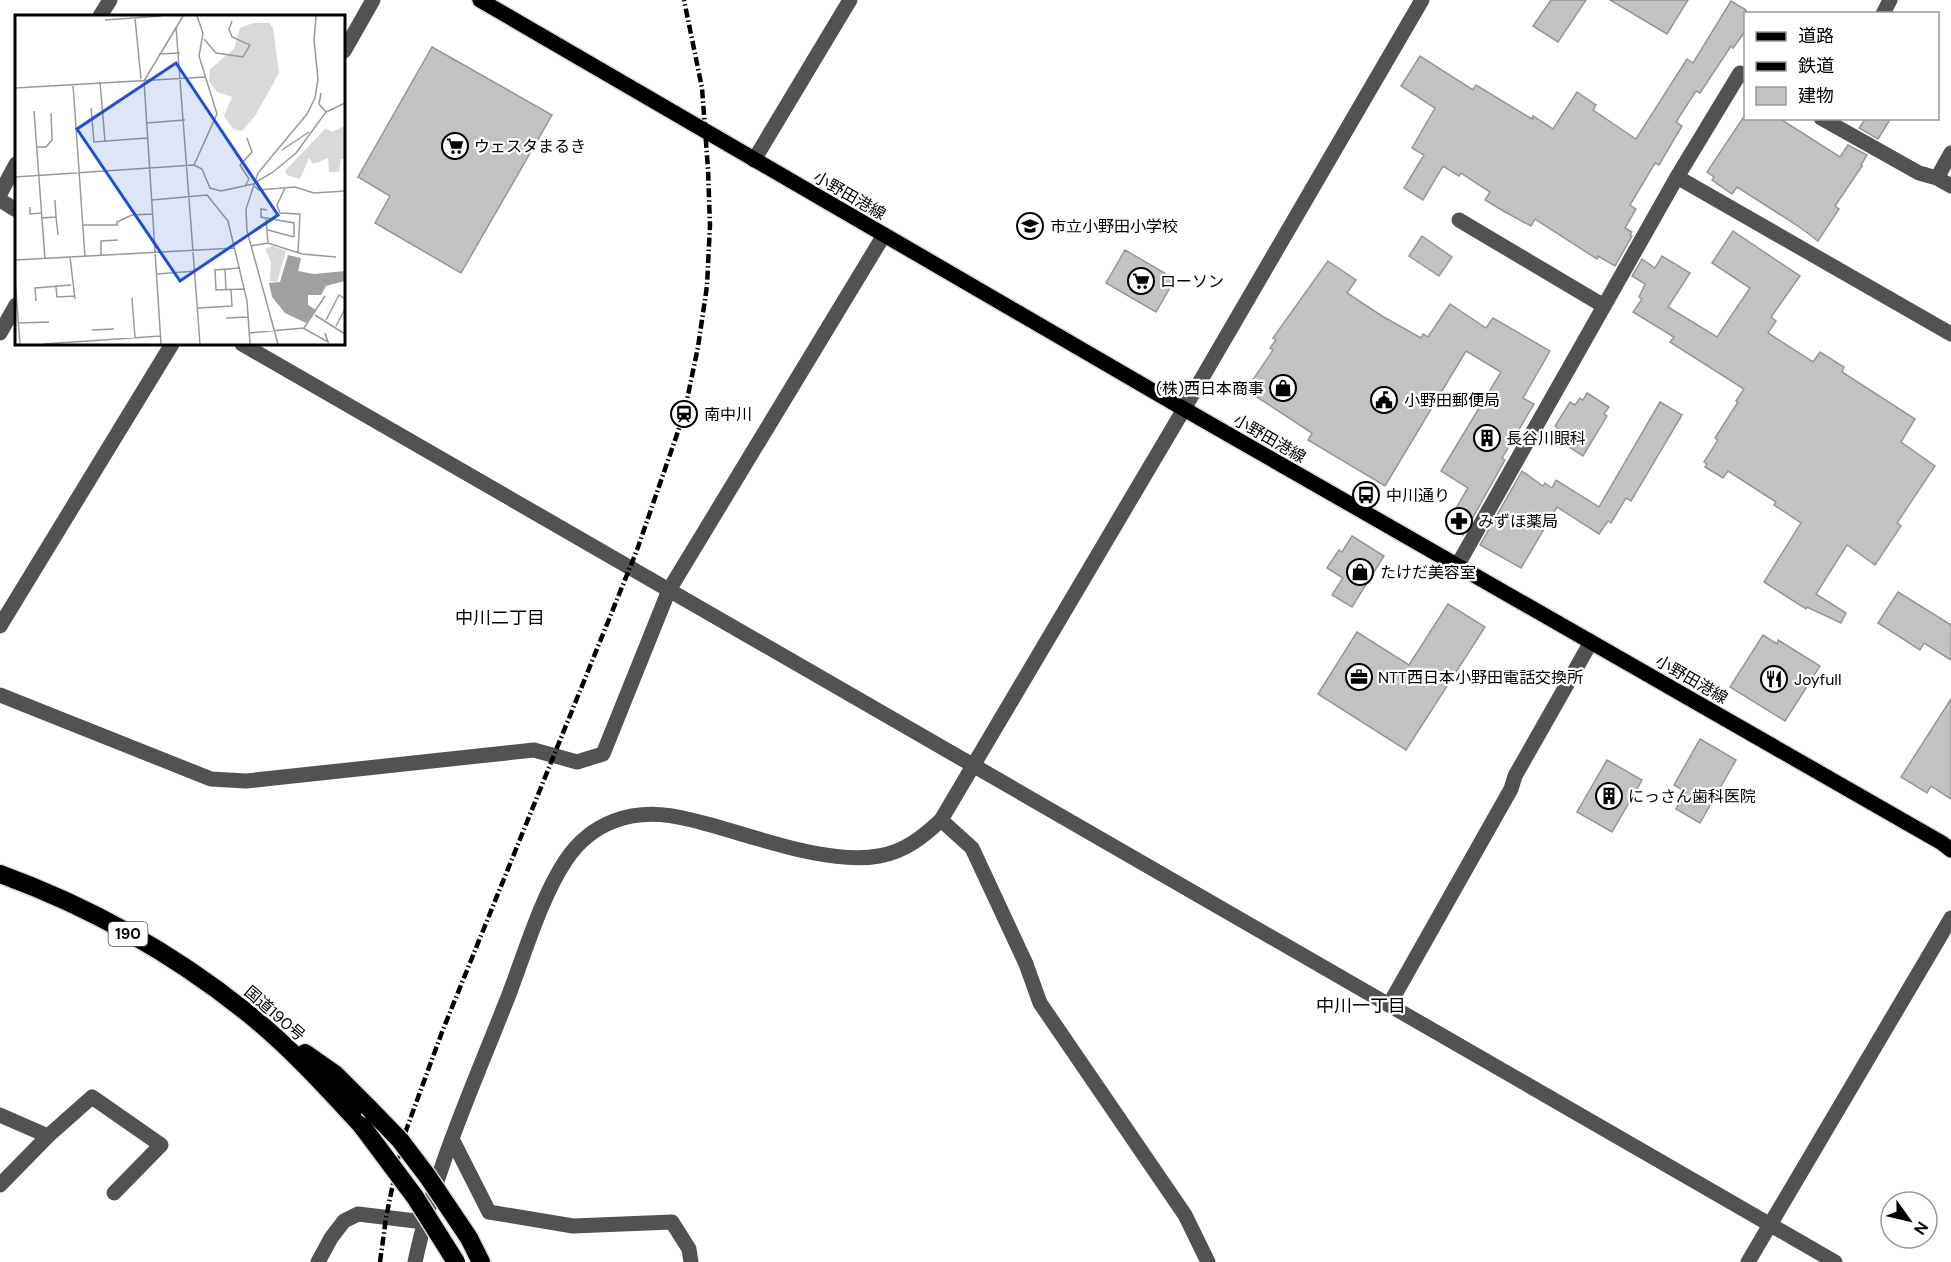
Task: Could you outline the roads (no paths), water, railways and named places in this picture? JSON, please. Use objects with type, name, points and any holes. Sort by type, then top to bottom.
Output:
[{"type":"highway","name":"国道190号","points":[[0,874],[42,889],[113,925],[177,962],[247,1012],[308,1068],[362,1126],[415,1197],[456,1262]]},
{"type":"highway","points":[[247,1012],[335,1074],[400,1140],[469,1238],[481,1262]]},
{"type":"main road","name":"小野田港線","points":[[480,0],[884,236],[1951,850]]},
{"type":"street","points":[[101,15],[110,0]]},
{"type":"street","points":[[345,49],[373,0]]},
{"type":"street","points":[[754,160],[850,0]]},
{"type":"street","points":[[415,1262],[424,1222],[452,1139],[546,899],[565,860],[586,835],[614,821],[641,815],[671,814],[819,854],[857,857],[880,856],[900,850],[920,840],[941,820],[1422,0]]},
{"type":"street","points":[[1457,566],[1677,177],[1740,73],[1744,75]]},
{"type":"street","points":[[1825,120],[1919,172],[1951,186]]},
{"type":"street","points":[[1937,178],[1951,153]]},
{"type":"street","points":[[0,194],[15,166]]},
{"type":"street","points":[[1677,177],[1950,331]]},
{"type":"street","points":[[0,200],[15,209]]},
{"type":"street","points":[[1460,220],[1604,306]]},
{"type":"street","points":[[0,695],[212,779],[246,781],[534,750],[577,762],[603,754],[669,590],[884,236]]},
{"type":"street","points":[[0,333],[15,306]]},
{"type":"street","points":[[0,626],[171,345]]},
{"type":"street","points":[[244,345],[1835,1262]]},
{"type":"street","points":[[1389,1005],[1591,642]]},
{"type":"street","points":[[941,820],[972,848],[1026,964],[1040,1003],[1185,1215],[1209,1262]]},
{"type":"street","points":[[1749,1262],[1951,918]]},
{"type":"street","points":[[0,1185],[48,1136],[92,1097],[161,1145],[114,1193]]},
{"type":"street","points":[[0,1115],[48,1136]]},
{"type":"street","points":[[452,1139],[489,1212],[573,1226],[672,1222],[689,1249],[691,1262]]},
{"type":"street","points":[[318,1262],[331,1238],[344,1221],[358,1214],[424,1222]]},
{"type":"railway","points":[[380,1262],[386,1218],[401,1144],[442,1032],[637,550],[684,414],[698,347],[707,286],[710,225],[702,88],[684,0]]},
{"type":"place","name":"ウェスタまるき","points":[[455,146]]},
{"type":"place","name":"市立小野田小学校","points":[[1030,226]]},
{"type":"place","name":"ローソン","points":[[1141,281]]},
{"type":"place","name":"(株)西日本商事","points":[[1283,388]]},
{"type":"place","name":"小野田郵便局","points":[[1384,400]]},
{"type":"place","name":"南中川","points":[[684,414]]},
{"type":"place","name":"長谷川眼科","points":[[1487,438]]},
{"type":"place","name":"中川通り","points":[[1366,495]]},
{"type":"place","name":"みずほ薬局","points":[[1459,521]]},
{"type":"place","name":"たけだ美容室","points":[[1360,572]]},
{"type":"place","name":"NTT西日本小野田電話交換所","points":[[1359,677]]},
{"type":"place","name":"Joyfull","points":[[1774,679]]},
{"type":"place","name":"にっさん歯科医院","points":[[1609,796]]},
{"type":"district","name":"中川二丁目","points":[[500,618]]},
{"type":"district","name":"中川一丁目","points":[[1361,1006]]}]
